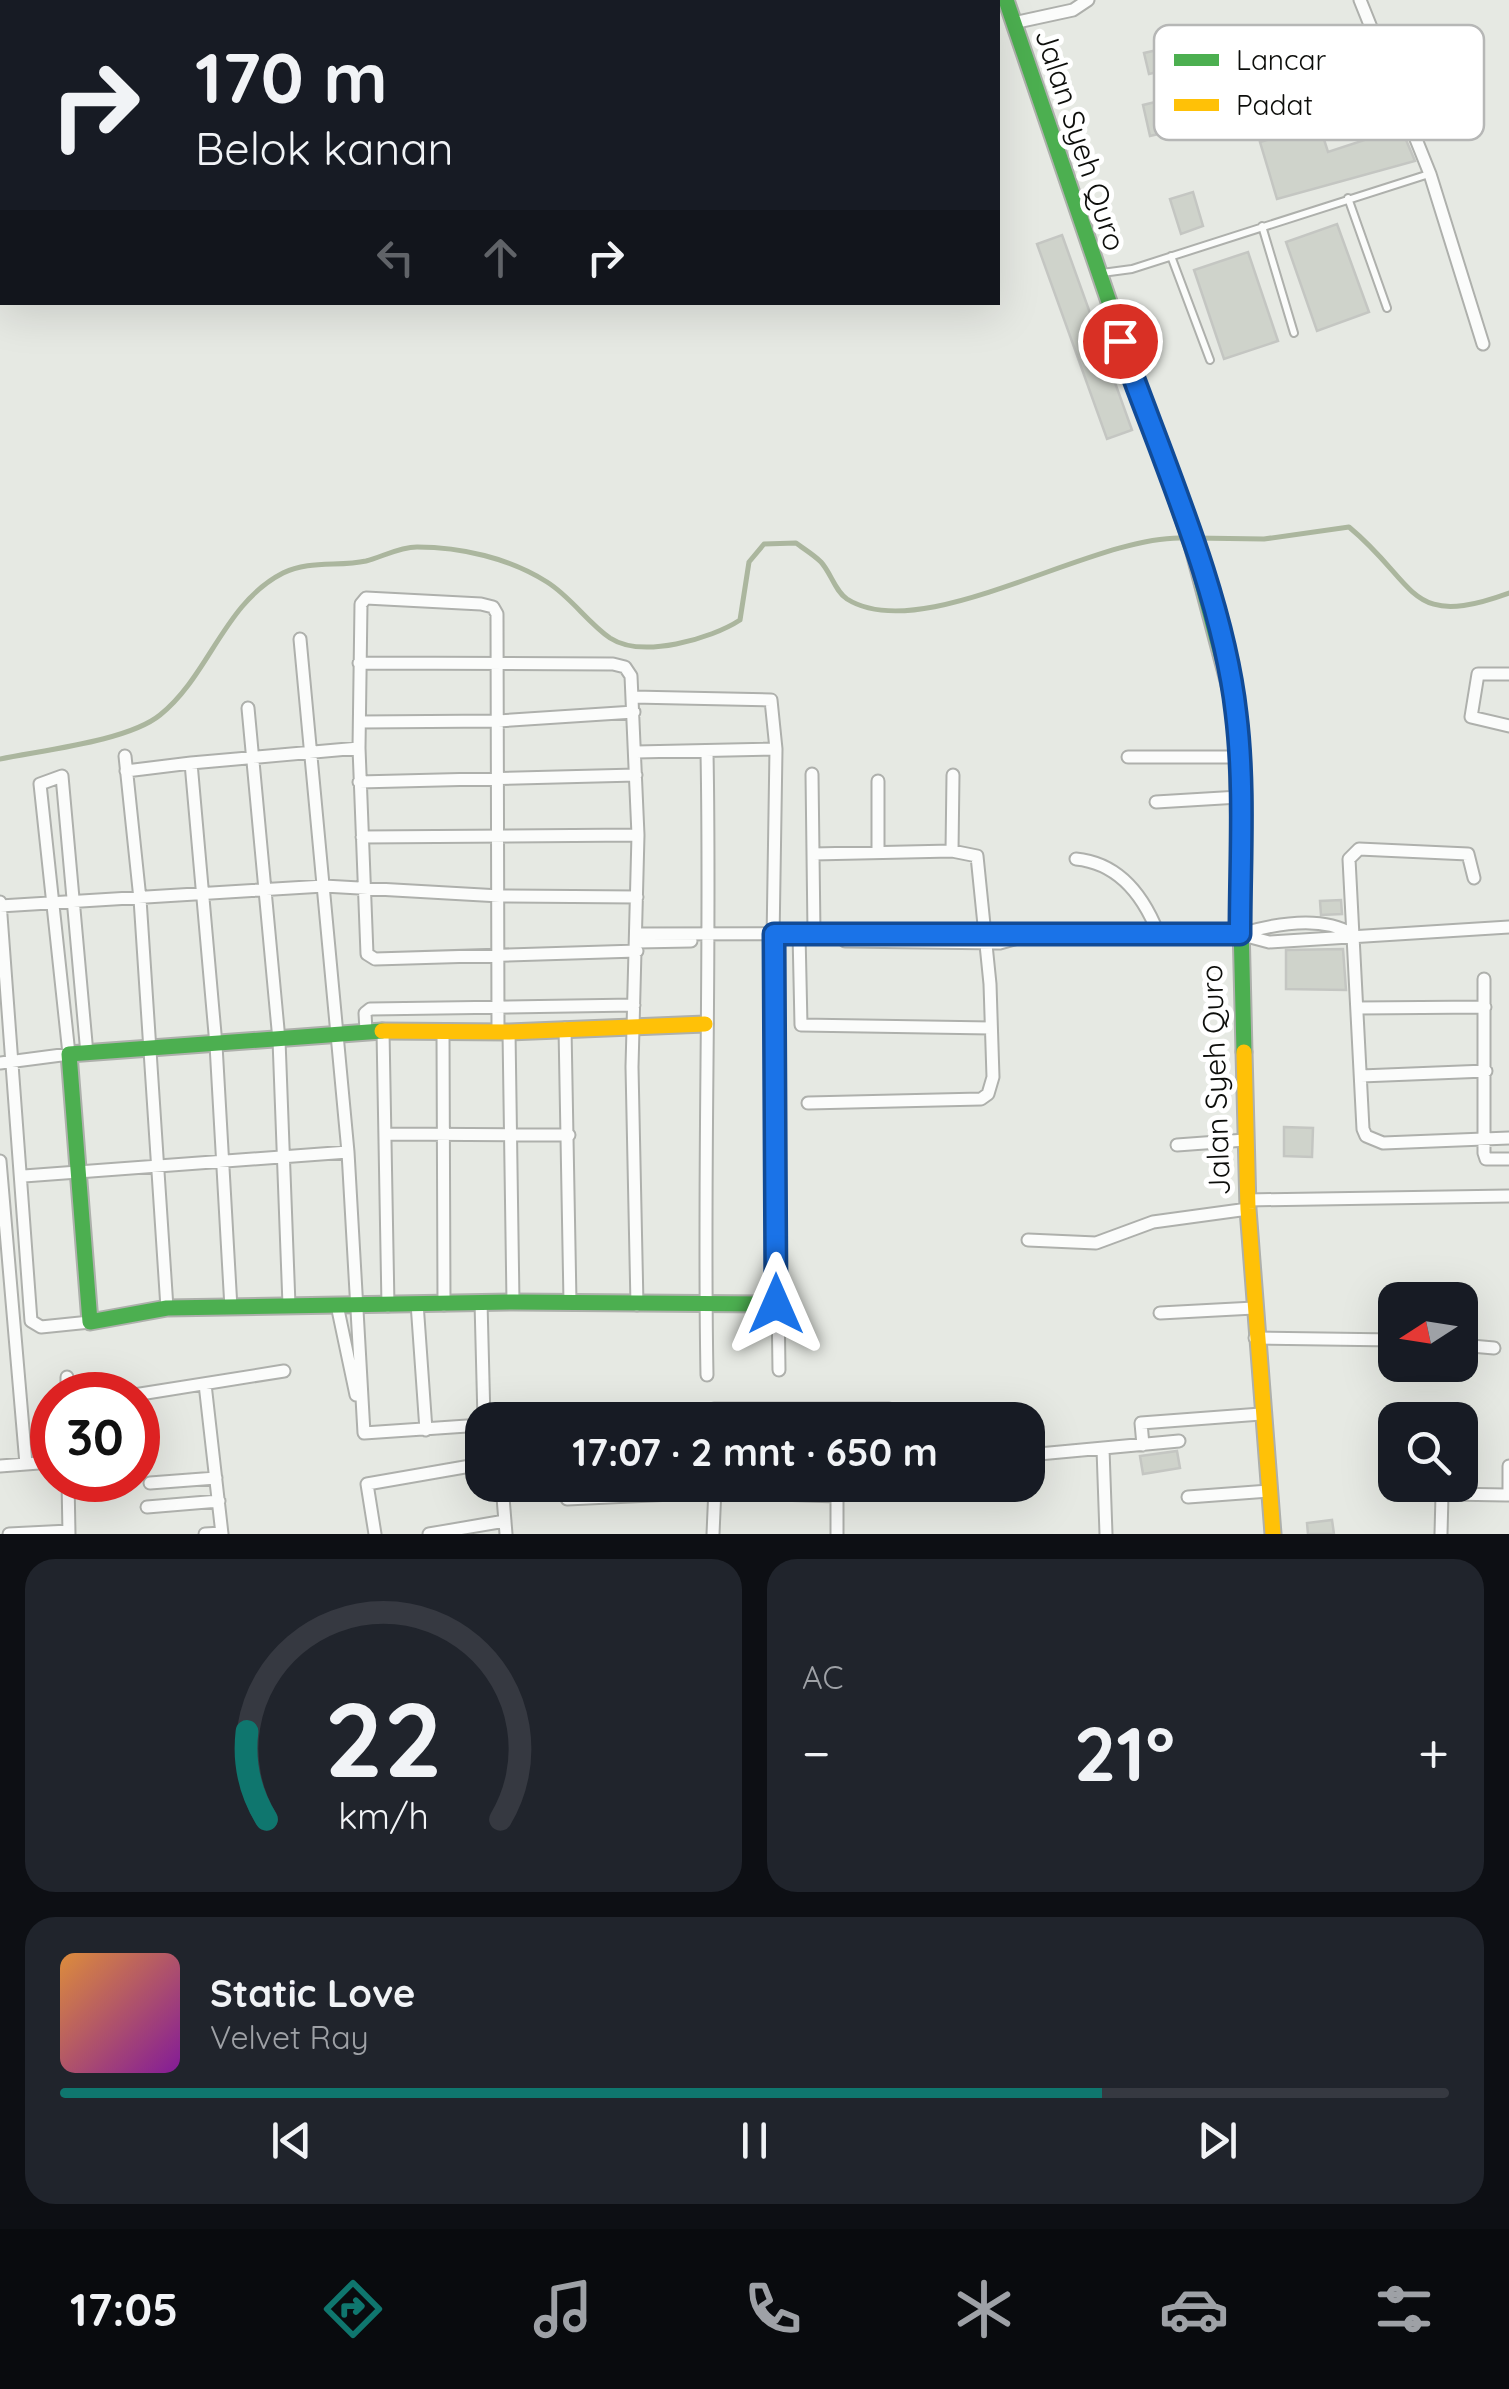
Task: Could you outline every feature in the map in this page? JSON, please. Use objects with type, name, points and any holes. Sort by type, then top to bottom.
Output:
[{"type":"street","name":"Jalan Syeh Quro","points":[[1006,0],[1096,274],[1192,545],[1228,666],[1239,757],[1247,1205],[1273,1534]]},
{"type":"street","points":[[1013,22],[1073,10],[1088,0]]},
{"type":"street","points":[[1360,0],[1370,25]]},
{"type":"street","points":[[1416,140],[1483,344]]},
{"type":"street","points":[[514,1302],[509,1133],[500,1008],[500,956],[500,896],[500,838],[498,664],[493,607],[368,598],[361,604],[358,748],[370,957],[500,956],[710,938],[985,938],[1158,933],[1240,934],[1269,942],[1336,941],[1352,934],[1509,928]]},
{"type":"street","points":[[300,639],[348,1152],[364,1433]]},
{"type":"street","points":[[359,663],[613,664],[625,667],[631,676],[638,836],[632,1024],[637,1305]]},
{"type":"street","points":[[1509,674],[1478,674],[1471,717],[1509,726]]},
{"type":"street","points":[[633,697],[771,700],[776,749],[773,937],[779,1370]]},
{"type":"street","points":[[248,708],[280,1040],[289,1305]]},
{"type":"street","points":[[360,722],[498,721],[634,712]]},
{"type":"street","points":[[126,772],[251,756],[358,748]]},
{"type":"street","points":[[636,752],[776,749]]},
{"type":"street","points":[[707,753],[710,938],[706,1024],[707,1375]]},
{"type":"street","points":[[125,756],[140,900],[167,1308]]},
{"type":"street","points":[[1128,757],[1239,757]]},
{"type":"street","points":[[190,763],[216,1046],[231,1308]]},
{"type":"street","points":[[359,782],[636,774]]},
{"type":"street","points":[[812,774],[814,933]]},
{"type":"street","points":[[952,851],[953,775]]},
{"type":"street","points":[[87,1054],[77,904],[62,776],[40,784],[56,904],[90,1322]]},
{"type":"street","points":[[878,780],[878,852]]},
{"type":"street","points":[[1156,802],[1240,798]]},
{"type":"street","points":[[362,836],[638,836]]},
{"type":"street","points":[[1474,878],[1468,854],[1359,849],[1347,868],[1363,1129],[1374,1141],[1509,1138]]},
{"type":"street","points":[[808,1103],[981,1100],[992,1077],[980,864],[970,851],[813,854]]},
{"type":"street","points":[[1076,859],[1107,865],[1140,898],[1158,933]]},
{"type":"street","points":[[637,897],[500,896],[324,886],[77,904],[0,905],[24,1176],[31,1321],[40,1327],[167,1308],[289,1305],[776,1304]]},
{"type":"street","points":[[799,937],[814,933],[985,938]]},
{"type":"street","points":[[799,937],[802,1025],[991,1028]]},
{"type":"street","points":[[1484,979],[1486,1159],[1509,1159]]},
{"type":"street","points":[[388,1306],[387,1134],[374,1031],[365,1012],[634,1006]]},
{"type":"street","points":[[1358,1008],[1484,1007]]},
{"type":"street","points":[[0,1063],[69,1054],[216,1046],[374,1031],[503,1032],[706,1024]]},
{"type":"street","points":[[565,1028],[570,1302]]},
{"type":"street","points":[[443,1031],[444,1305]]},
{"type":"street","points":[[1361,1076],[1486,1071]]},
{"type":"street","points":[[387,1134],[569,1136]]},
{"type":"street","points":[[1177,1145],[1246,1140]]},
{"type":"street","points":[[24,1176],[348,1152]]},
{"type":"street","points":[[0,1161],[6,1288],[26,1464]]},
{"type":"street","points":[[1028,1240],[1096,1242],[1153,1222],[1247,1205],[1509,1196]]},
{"type":"street","points":[[481,1302],[483,1402]]},
{"type":"street","points":[[417,1303],[426,1430]]},
{"type":"street","points":[[337,1305],[364,1433]]},
{"type":"street","points":[[1160,1313],[1254,1308]]},
{"type":"street","points":[[1255,1338],[1378,1340]]},
{"type":"street","points":[[1478,1347],[1494,1348]]},
{"type":"street","points":[[160,1391],[284,1370]]},
{"type":"street","points":[[205,1384],[222,1533],[205,1534]]},
{"type":"street","points":[[1143,1445],[1141,1423],[1261,1414]]},
{"type":"street","points":[[364,1433],[465,1425]]},
{"type":"street","points":[[1045,1454],[1179,1441]]},
{"type":"street","points":[[1102,1449],[1106,1534]]},
{"type":"street","points":[[0,1466],[30,1464]]},
{"type":"street","points":[[1478,1495],[1507,1495],[1509,1466]]},
{"type":"street","points":[[375,1534],[367,1484],[465,1467]]},
{"type":"street","points":[[160,1482],[216,1478]]},
{"type":"street","points":[[1188,1497],[1269,1491]]},
{"type":"street","points":[[147,1507],[219,1501]]},
{"type":"street","points":[[9,1534],[69,1532],[68,1502]]},
{"type":"street","points":[[430,1534],[506,1528],[504,1502]]},
{"type":"street","points":[[713,1534],[714,1502]]},
{"type":"street","points":[[837,1502],[837,1534]]},
{"type":"street","points":[[1442,1502],[1442,1534]]},
{"type":"lane","points":[[1096,274],[1132,269],[1430,174]]},
{"type":"lane","points":[[1348,198],[1387,308]]},
{"type":"lane","points":[[1262,226],[1294,333]]},
{"type":"lane","points":[[1172,256],[1210,360]]},
{"type":"building","points":[[1154,51],[1154,73],[1149,74],[1144,53]]},
{"type":"building","points":[[1154,102],[1154,135],[1150,136],[1143,105]]},
{"type":"building","points":[[1324,140],[1328,152],[1364,140],[1406,140],[1415,161],[1277,199],[1260,142]]},
{"type":"building","points":[[1193,192],[1203,226],[1181,234],[1170,199]]},
{"type":"building","points":[[1337,224],[1369,312],[1317,331],[1286,242]]},
{"type":"building","points":[[1062,235],[1132,430],[1107,439],[1037,244]]},
{"type":"building","points":[[1248,252],[1278,341],[1224,359],[1194,270]]},
{"type":"building","points":[[1341,900],[1342,914],[1321,915],[1320,901]]},
{"type":"building","points":[[1343,949],[1346,990],[1286,989],[1286,950]]},
{"type":"building","points":[[1284,1127],[1313,1128],[1312,1157],[1284,1156]]},
{"type":"building","points":[[1177,1451],[1180,1468],[1143,1474],[1140,1456]]},
{"type":"building","points":[[1332,1520],[1334,1534],[1308,1534],[1307,1523]]},
{"type":"waterway","points":[[1194,538],[1264,539],[1349,527],[1417,596],[1432,604],[1476,603],[1509,593]]},
{"type":"waterway","points":[[0,759],[107,738],[146,724],[192,681],[246,602],[283,573],[303,566],[356,563],[417,547],[484,556],[517,566],[547,582],[610,638],[624,644],[658,647],[695,640],[740,620],[749,562],[764,544],[796,543],[821,562],[847,599],[880,610],[919,609],[963,600],[1103,553],[1183,538]]},
{"type":"traffic: fast","points":[[1006,0],[1192,545],[1236,711],[1244,1052]]},
{"type":"traffic: fast","points":[[382,1031],[69,1054],[90,1322],[167,1308],[513,1302],[776,1304]]},
{"type":"traffic: slow","points":[[382,1031],[509,1032],[705,1024]]},
{"type":"traffic: slow","points":[[1244,1052],[1248,1209],[1273,1534]]},
{"type":"route","points":[[776,1304],[774,934],[1240,934],[1239,757],[1228,666],[1192,545],[1120,341]]}]
